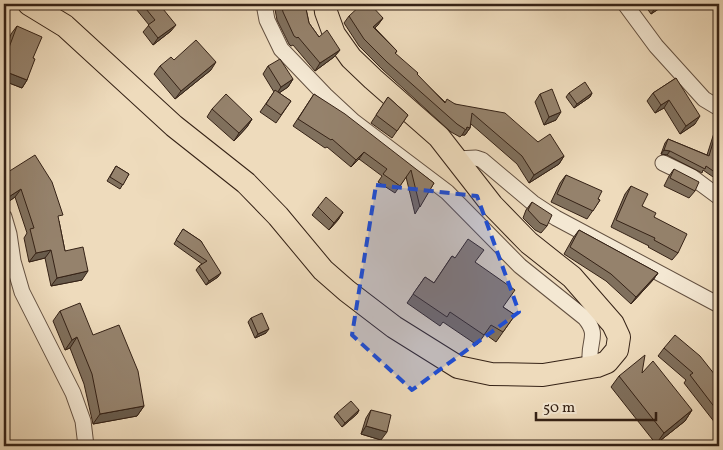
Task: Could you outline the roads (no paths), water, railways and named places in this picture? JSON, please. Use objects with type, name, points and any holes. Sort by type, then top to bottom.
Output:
[{"type":"main road","points":[[29,4],[65,26],[174,126],[246,183],[278,216],[324,270],[346,291],[394,327],[458,367],[491,374],[543,375],[597,366],[608,362],[617,350],[619,337],[613,324],[572,277],[535,248],[505,219],[439,137],[351,58],[334,34],[325,4]]},
{"type":"street","points":[[264,4],[267,20],[281,49],[325,95],[353,121],[447,192],[520,266],[585,318],[591,325],[593,332],[590,358],[597,366]]},
{"type":"street","points":[[625,4],[656,46],[704,100],[719,108]]},
{"type":"street","points":[[457,159],[476,158],[482,160],[533,203],[556,218],[719,305]]},
{"type":"street","points":[[663,163],[692,177],[719,197]]},
{"type":"street","points":[[4,218],[22,292],[73,393],[83,420],[86,446]]}]
